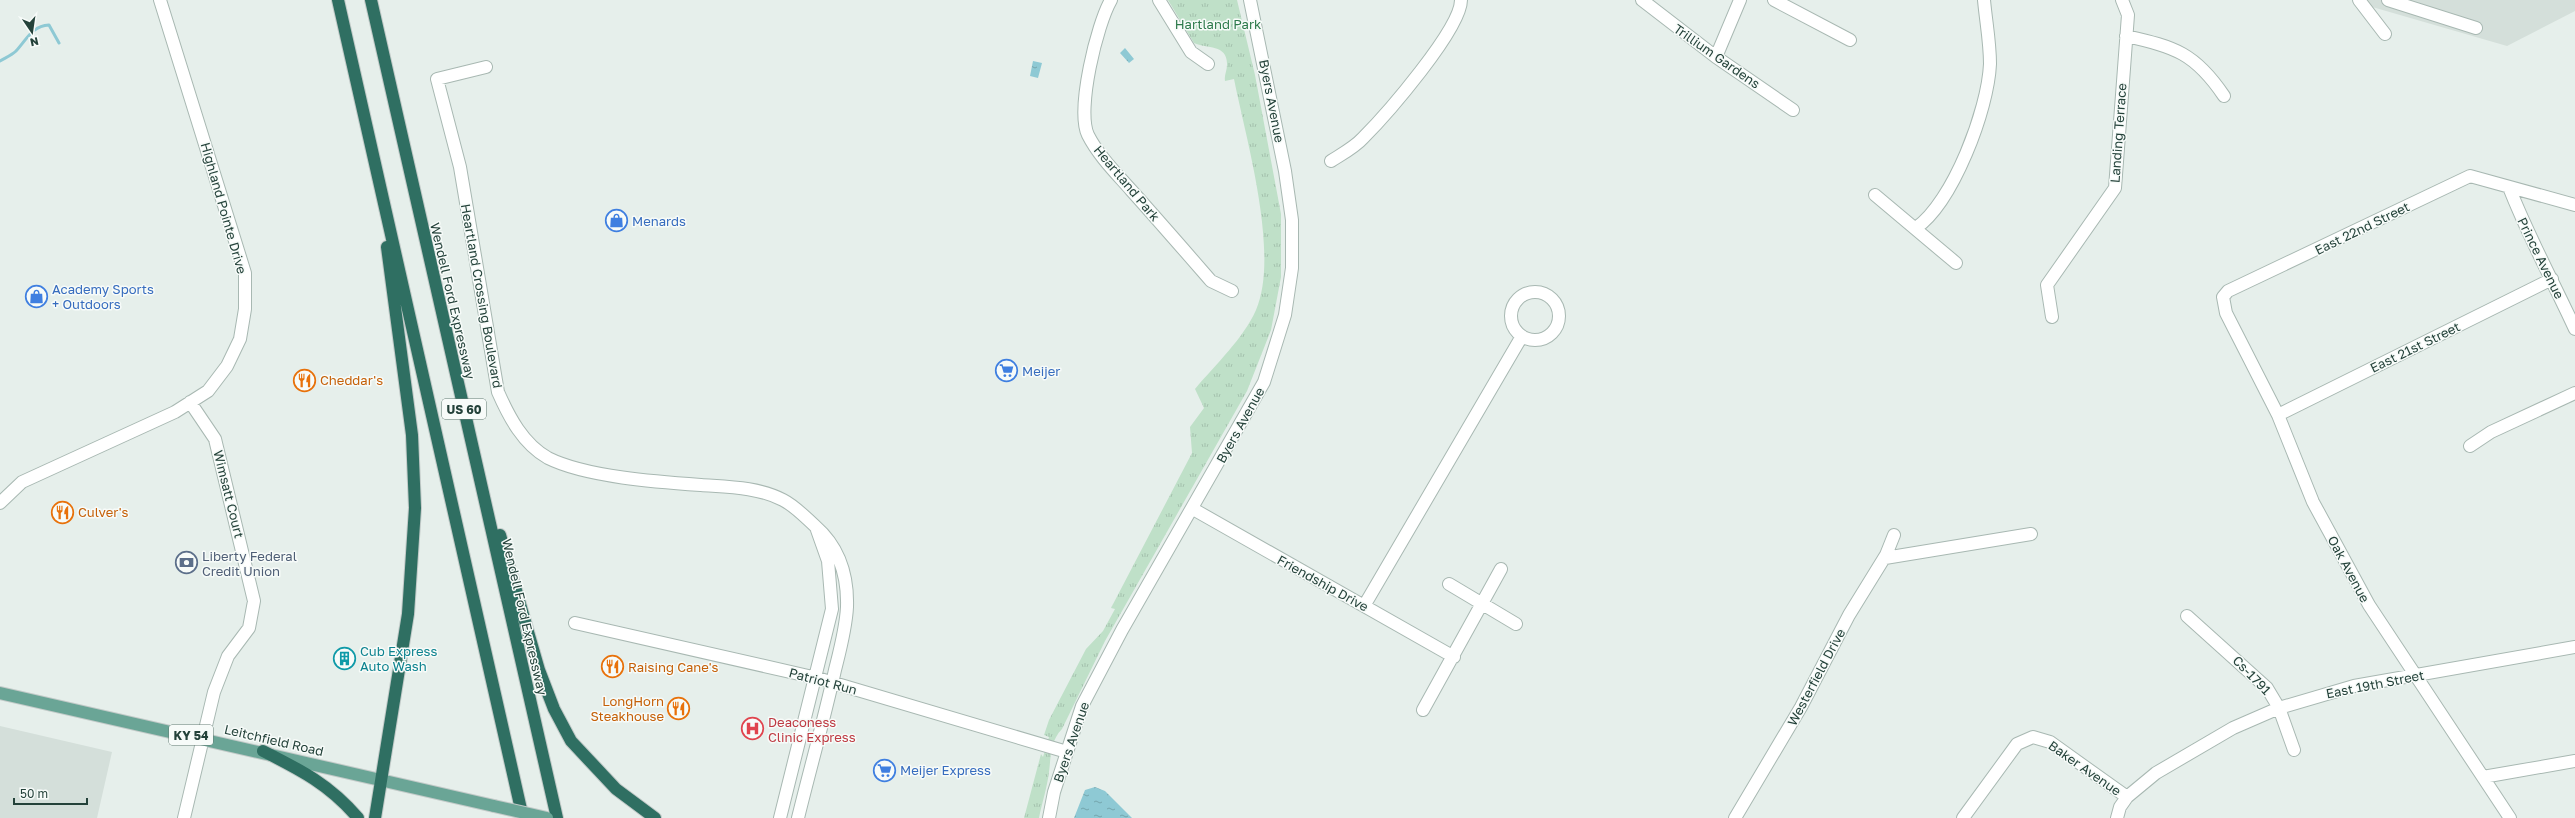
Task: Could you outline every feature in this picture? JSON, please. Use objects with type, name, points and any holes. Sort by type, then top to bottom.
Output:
[{"type":"highway","name":"US 60","points":[[338,0],[523,818]]},
{"type":"highway","name":"Wendell Ford Expressway","points":[[371,0],[557,818]]},
{"type":"highway","points":[[372,145],[406,382],[415,484],[414,552],[408,614],[375,818]]},
{"type":"highway","points":[[474,455],[505,551],[524,626],[554,708],[571,741],[616,790],[654,818]]},
{"type":"highway","points":[[263,751],[323,783],[335,793],[358,818]]},
{"type":"main road","name":"Leitchfield Road","points":[[0,693],[263,751],[547,818]]},
{"type":"street","name":"Highland Pointe Drive","points":[[0,504],[22,482],[175,412],[208,391],[227,366],[240,339],[245,309],[245,273],[160,0]]},
{"type":"street","name":"Heartland Park","points":[[1111,0],[1098,31],[1083,108],[1088,135],[1105,160],[1211,281],[1232,291]]},
{"type":"street","points":[[1159,0],[1191,52],[1208,64]]},
{"type":"street","name":"Byers Avenue","points":[[1049,818],[1067,752],[1082,706],[1122,630],[1193,509],[1264,382],[1285,315],[1292,268],[1292,220],[1285,171],[1250,0]]},
{"type":"street","points":[[1331,161],[1363,139],[1407,86],[1452,28],[1458,16],[1461,0]]},
{"type":"street","name":"Trillium Gardens","points":[[1642,0],[1716,57],[1793,110]]},
{"type":"street","points":[[1716,57],[1740,0]]},
{"type":"street","points":[[1774,0],[1850,40]]},
{"type":"street","points":[[1916,228],[1926,222],[1959,171],[1976,127],[1990,66],[1989,38],[1984,0]]},
{"type":"street","name":"Landing Terrace","points":[[2052,317],[2047,285],[2115,188],[2128,15],[2122,0]]},
{"type":"street","points":[[2359,0],[2385,34]]},
{"type":"street","points":[[2388,0],[2476,28]]},
{"type":"street","points":[[2126,36],[2158,43],[2182,53],[2207,71],[2224,96]]},
{"type":"street","name":"Heartland Crossing Boulevard","points":[[486,67],[437,80],[460,167],[498,392],[509,417],[524,437],[542,453],[582,470],[618,476],[744,488],[767,493],[784,500],[816,527],[833,545],[839,555],[845,580],[845,624],[798,818]]},
{"type":"street","name":"East 22nd Street","points":[[2223,302],[2223,297],[2228,291],[2470,176],[2575,205]]},
{"type":"street","name":"Prince Avenue","points":[[2509,187],[2525,228],[2552,279],[2575,329]]},
{"type":"street","points":[[1875,195],[1956,263]]},
{"type":"street","name":"East 21st Street","points":[[2278,415],[2552,279]]},
{"type":"street","name":"Oak Avenue","points":[[2223,302],[2278,415],[2313,502],[2369,605],[2510,818]]},
{"type":"street","points":[[1364,606],[1522,336]]},
{"type":"street","points":[[2470,446],[2491,432],[2575,393]]},
{"type":"street","name":"Wimsatt Court","points":[[184,818],[214,692],[228,656],[249,628],[254,601],[216,439],[190,402]]},
{"type":"street","name":"Friendship Drive","points":[[1193,509],[1454,657]]},
{"type":"street","points":[[780,818],[817,678],[832,609],[828,561],[816,527]]},
{"type":"street","points":[[1885,558],[2031,534]]},
{"type":"street","name":"Westerfield Drive","points":[[1735,818],[1809,694],[1850,615],[1885,558],[1894,535]]},
{"type":"street","points":[[1423,710],[1454,657],[1501,570]]},
{"type":"street","points":[[1449,584],[1516,624]]},
{"type":"street","name":"Cs-1791","points":[[2187,616],[2267,688],[2279,708],[2294,750]]},
{"type":"street","name":"Patriot Run","points":[[575,623],[817,678],[1067,752]]},
{"type":"street","name":"East 19th Street","points":[[2118,818],[2120,807],[2127,796],[2156,773],[2233,728],[2279,708],[2354,686],[2416,677],[2575,647]]},
{"type":"street","name":"Baker Avenue","points":[[1963,818],[2017,744],[2033,737],[2050,742],[2127,796]]},
{"type":"street","points":[[2483,777],[2575,761]]},
{"type":"shaded area","points":[[2359,0],[2575,0],[2575,11],[2507,46],[2362,4]]},
{"type":"shaded area","points":[[0,726],[112,752],[97,818],[0,818]]},
{"type":"green space","name":"Hartland Park","points":[[1168,0],[1237,0],[1255,75],[1281,214],[1281,277],[1271,330],[1247,391],[1105,641],[1062,729],[1055,739],[1039,818],[1024,818],[1041,754],[1043,757],[1049,737],[1044,735],[1049,720],[1086,649],[1103,631],[1115,609],[1111,608],[1192,453],[1190,427],[1204,408],[1195,389],[1237,341],[1251,321],[1256,310],[1262,286],[1264,259],[1263,228],[1253,164],[1234,79],[1225,81],[1227,65],[1224,54],[1216,48],[1194,43]]},
{"type":"water","points":[[1125,48],[1134,59],[1129,63],[1120,53]]},
{"type":"water","points":[[1033,61],[1042,63],[1038,78],[1030,76]]},
{"type":"water","points":[[1095,787],[1105,791],[1132,818],[1074,818],[1085,790]]},
{"type":"waterway","points":[[0,61],[14,52],[30,34],[43,26],[49,25],[59,43]]},
{"type":"place","name":"Menards","points":[[617,221]]},
{"type":"place","name":"Academy Sports + Outdoors","points":[[37,296]]},
{"type":"place","name":"Meijer","points":[[1007,371]]},
{"type":"place","name":"Cheddar's","points":[[304,380]]},
{"type":"place","name":"Culver's","points":[[62,512]]},
{"type":"place","name":"Liberty Federal Credit Union","points":[[187,563]]},
{"type":"place","name":"Cub Express Auto Wash","points":[[345,658]]},
{"type":"place","name":"Raising Cane's","points":[[613,667]]},
{"type":"place","name":"LongHorn Steakhouse","points":[[679,708]]},
{"type":"place","name":"Deaconess Clinic Express","points":[[752,729]]},
{"type":"place","name":"Meijer Express","points":[[884,770]]}]
